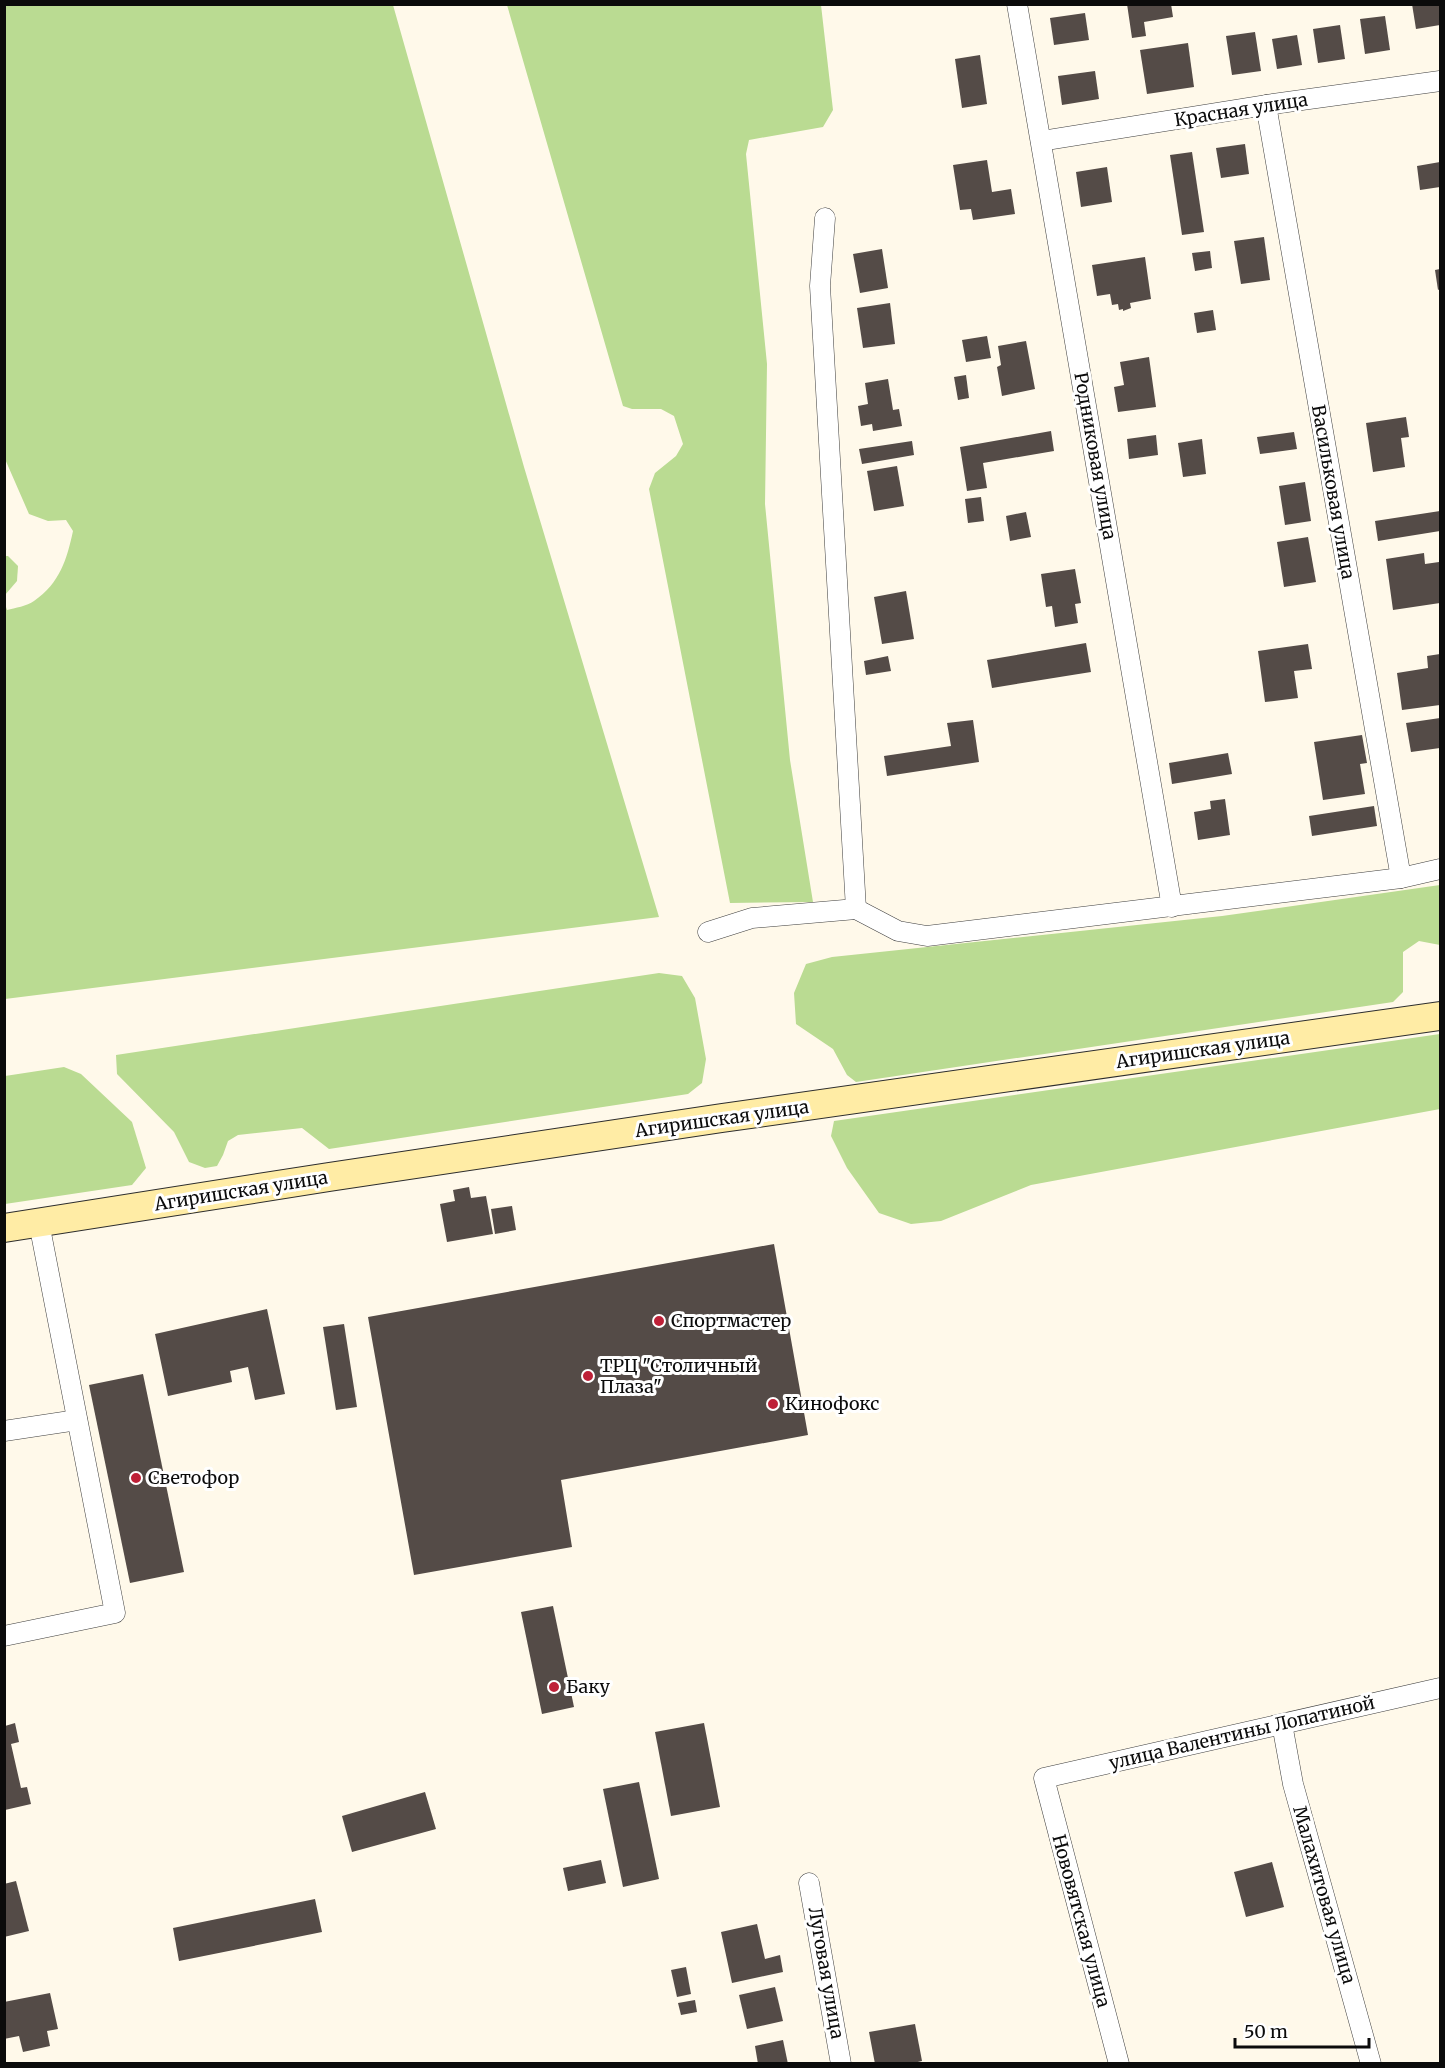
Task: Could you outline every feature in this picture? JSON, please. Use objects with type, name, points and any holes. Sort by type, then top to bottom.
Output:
[{"type":"street","name":"Родниковая улица","points":[[1017,4],[1172,908]]},
{"type":"street","name":"Красная улица","points":[[1041,141],[1266,105],[1440,81]]},
{"type":"street","name":"Васильковая улица","points":[[1266,105],[1401,878]]},
{"type":"street","points":[[825,218],[820,286],[856,909]]},
{"type":"street","points":[[708,932],[752,918],[856,909],[898,931],[927,936],[1172,908],[1401,878],[1440,869]]},
{"type":"street","name":"Агиришская улица","points":[[4,1228],[722,1118],[1440,1016]]},
{"type":"street","points":[[4,1636],[116,1613],[39,1223]]},
{"type":"street","points":[[4,1431],[77,1420]]},
{"type":"street","name":"улица Валентины Лопатиной","points":[[1044,1778],[1440,1688]]},
{"type":"street","name":"Малахитовая улица","points":[[1282,1724],[1293,1784],[1371,2064]]},
{"type":"street","name":"Нововятская улица","points":[[1044,1778],[1119,2064]]},
{"type":"street","name":"Луговая улица","points":[[809,1883],[842,2064]]},
{"type":"green space","points":[[5,4],[393,5],[524,467],[659,917],[5,999],[5,604],[7,610],[28,604],[43,594],[61,570],[73,531],[66,520],[48,521],[29,514],[5,459]]},
{"type":"green space","points":[[507,5],[821,5],[833,110],[823,127],[749,140],[746,154],[767,364],[765,504],[790,760],[813,902],[730,903],[649,489],[655,473],[676,456],[683,444],[674,416],[661,409],[632,409],[623,406]]},
{"type":"green space","points":[[5,556],[8,556],[18,566],[17,581],[5,595]]},
{"type":"green space","points":[[1440,885],[1440,945],[1419,941],[1403,952],[1403,992],[1393,1002],[856,1082],[847,1075],[833,1049],[796,1024],[794,993],[806,964],[832,957],[1222,916]]},
{"type":"green space","points":[[659,973],[682,976],[695,998],[706,1059],[702,1083],[688,1094],[329,1149],[302,1128],[238,1135],[228,1141],[217,1166],[205,1168],[189,1162],[174,1132],[117,1074],[116,1055]]},
{"type":"green space","points":[[1440,1034],[1440,1109],[1031,1185],[941,1221],[911,1224],[879,1213],[847,1168],[831,1136],[834,1121]]},
{"type":"green space","points":[[64,1067],[81,1074],[132,1122],[146,1168],[132,1185],[5,1204],[5,1076]]},
{"type":"building","points":[[1127,4],[1171,4],[1173,17],[1144,22],[1146,36],[1132,38]]},
{"type":"building","points":[[1412,4],[1440,4],[1440,25],[1416,29]]},
{"type":"building","points":[[1085,13],[1089,40],[1054,45],[1050,18]]},
{"type":"building","points":[[1385,16],[1390,50],[1365,54],[1360,19]]},
{"type":"building","points":[[1340,25],[1345,59],[1318,63],[1313,29]]},
{"type":"building","points":[[1255,32],[1261,71],[1232,75],[1226,36]]},
{"type":"building","points":[[1297,35],[1302,65],[1277,69],[1272,39]]},
{"type":"building","points":[[1188,43],[1194,87],[1147,94],[1140,50]]},
{"type":"building","points":[[980,55],[987,104],[962,108],[955,59]]},
{"type":"building","points":[[1095,71],[1099,99],[1062,105],[1058,76]]},
{"type":"building","points":[[1245,144],[1249,174],[1221,178],[1216,148]]},
{"type":"building","points":[[1192,152],[1204,232],[1182,235],[1170,155]]},
{"type":"building","points":[[987,160],[992,192],[1011,189],[1015,214],[973,220],[971,209],[960,210],[953,165]]},
{"type":"building","points":[[1440,162],[1440,187],[1420,190],[1417,166]]},
{"type":"building","points":[[1107,167],[1112,202],[1081,207],[1076,172]]},
{"type":"building","points":[[1264,237],[1270,280],[1241,284],[1234,241]]},
{"type":"building","points":[[882,249],[888,288],[860,293],[853,254]]},
{"type":"building","points":[[1210,251],[1212,268],[1195,271],[1192,253]]},
{"type":"building","points":[[1145,257],[1151,299],[1130,303],[1131,308],[1123,311],[1123,309],[1119,310],[1118,304],[1112,305],[1110,294],[1097,296],[1092,265]]},
{"type":"building","points":[[1440,269],[1440,289],[1438,290],[1435,270]]},
{"type":"building","points":[[890,303],[895,344],[863,348],[857,308]]},
{"type":"building","points":[[1213,310],[1216,330],[1197,333],[1194,313]]},
{"type":"building","points":[[987,336],[991,358],[966,362],[962,340]]},
{"type":"building","points":[[1026,341],[1035,389],[1002,396],[997,367],[1001,365],[998,346]]},
{"type":"building","points":[[1149,357],[1156,407],[1118,412],[1114,387],[1124,385],[1120,362]]},
{"type":"building","points":[[966,375],[969,398],[958,400],[954,377]]},
{"type":"building","points":[[888,379],[893,410],[899,409],[902,426],[873,431],[872,424],[861,426],[858,406],[868,404],[865,383]]},
{"type":"building","points":[[1406,417],[1409,437],[1401,438],[1405,467],[1373,472],[1366,423]]},
{"type":"building","points":[[1051,431],[1054,451],[983,463],[987,488],[967,491],[960,447]]},
{"type":"building","points":[[1294,432],[1297,449],[1260,454],[1257,437]]},
{"type":"building","points":[[1156,435],[1158,455],[1129,459],[1127,439]]},
{"type":"building","points":[[1202,439],[1206,474],[1183,477],[1178,443]]},
{"type":"building","points":[[912,441],[914,455],[862,464],[859,449]]},
{"type":"building","points":[[897,466],[904,506],[874,511],[867,471]]},
{"type":"building","points":[[1305,482],[1311,521],[1285,525],[1279,486]]},
{"type":"building","points":[[981,497],[984,521],[968,523],[965,499]]},
{"type":"building","points":[[1440,511],[1440,531],[1378,541],[1375,521]]},
{"type":"building","points":[[1026,512],[1031,537],[1010,541],[1006,516]]},
{"type":"building","points":[[1308,537],[1316,582],[1284,587],[1277,542]]},
{"type":"building","points":[[1424,553],[1425,564],[1439,562],[1440,603],[1393,610],[1386,559]]},
{"type":"building","points":[[1075,569],[1081,603],[1075,604],[1078,623],[1055,627],[1052,606],[1046,607],[1041,574]]},
{"type":"building","points":[[906,591],[914,639],[882,644],[874,597]]},
{"type":"building","points":[[1086,643],[1091,672],[992,688],[987,660]]},
{"type":"building","points":[[1308,644],[1312,669],[1294,671],[1298,698],[1265,702],[1258,651]]},
{"type":"building","points":[[1440,654],[1440,705],[1402,710],[1397,673],[1428,668],[1427,656]]},
{"type":"building","points":[[888,656],[891,671],[866,675],[864,661]]},
{"type":"building","points":[[1440,718],[1440,748],[1411,752],[1406,723]]},
{"type":"building","points":[[973,720],[979,762],[887,776],[884,756],[951,746],[947,723]]},
{"type":"building","points":[[1362,735],[1367,763],[1360,764],[1365,794],[1323,800],[1314,742]]},
{"type":"building","points":[[1228,753],[1232,774],[1172,784],[1169,763]]},
{"type":"building","points":[[1225,799],[1230,835],[1198,840],[1194,812],[1211,809],[1210,801]]},
{"type":"building","points":[[1374,806],[1377,826],[1312,836],[1309,816]]},
{"type":"building","points":[[469,1187],[471,1198],[486,1196],[493,1234],[447,1242],[440,1204],[455,1201],[453,1190]]},
{"type":"building","points":[[512,1206],[516,1230],[495,1234],[491,1209]]},
{"type":"building","name":"ТРЦ \"Столичный Плаза\"","points":[[774,1244],[808,1435],[561,1480],[572,1547],[414,1575],[368,1317]]},
{"type":"building","points":[[267,1309],[285,1394],[255,1400],[248,1367],[230,1371],[232,1382],[168,1396],[155,1334]]},
{"type":"building","points":[[344,1324],[357,1407],[336,1410],[323,1327]]},
{"type":"building","name":"Светофор","points":[[143,1374],[184,1572],[130,1583],[89,1385]]},
{"type":"building","points":[[553,1606],[574,1707],[542,1714],[521,1612]]},
{"type":"building","points":[[15,1723],[19,1742],[11,1744],[21,1788],[27,1787],[31,1804],[5,1810],[5,1726]]},
{"type":"building","points":[[704,1723],[720,1807],[671,1816],[655,1732]]},
{"type":"building","points":[[639,1782],[659,1879],[623,1887],[603,1789]]},
{"type":"building","points":[[425,1792],[436,1829],[352,1852],[342,1816]]},
{"type":"building","points":[[601,1860],[606,1883],[568,1891],[563,1868]]},
{"type":"building","points":[[1272,1862],[1284,1907],[1246,1917],[1234,1872]]},
{"type":"building","points":[[16,1881],[29,1931],[4,1937],[4,1884]]},
{"type":"building","points":[[315,1899],[322,1932],[179,1961],[173,1928]]},
{"type":"building","points":[[757,1924],[765,1959],[780,1955],[783,1972],[732,1983],[721,1932]]},
{"type":"building","points":[[686,1967],[691,1994],[677,1997],[671,1970]]},
{"type":"building","points":[[775,1987],[783,2021],[747,2029],[739,1995]]},
{"type":"building","points":[[50,1993],[58,2029],[47,2031],[50,2046],[23,2052],[19,2036],[4,2039],[4,2002]]},
{"type":"building","points":[[695,2000],[697,2012],[681,2015],[678,2003]]},
{"type":"building","points":[[915,2024],[922,2061],[909,2064],[875,2064],[869,2032]]},
{"type":"building","points":[[783,2040],[788,2064],[758,2064],[755,2046]]},
{"type":"place","name":"Спортмастер","points":[[659,1321]]},
{"type":"place","name":"ТРЦ \"Столичный Плаза\"","points":[[588,1376]]},
{"type":"place","name":"Кинофокс","points":[[773,1404]]},
{"type":"place","name":"Светофор","points":[[136,1478]]},
{"type":"place","name":"Баку","points":[[554,1687]]}]
